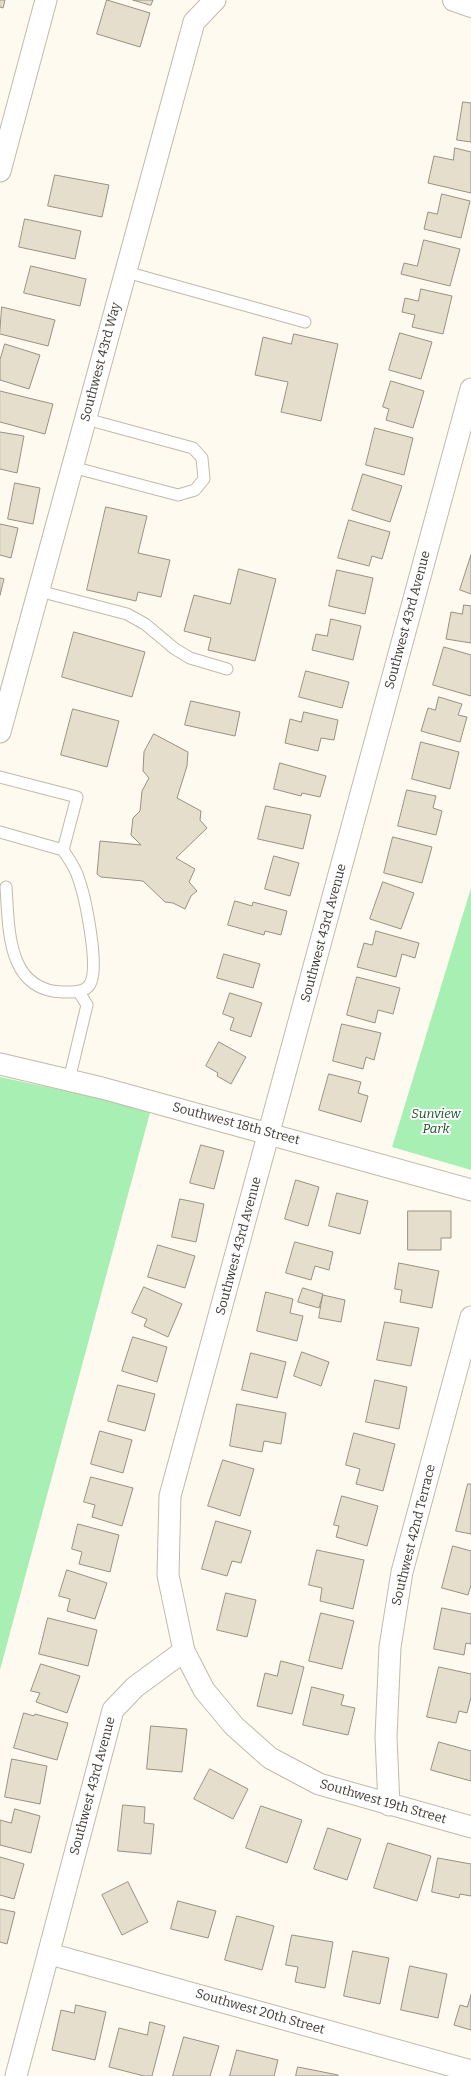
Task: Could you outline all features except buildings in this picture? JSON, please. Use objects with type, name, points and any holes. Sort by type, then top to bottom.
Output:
[{"type":"main road","points":[[454,0],[471,6]]},
{"type":"street","points":[[0,171],[46,0]]},
{"type":"street","name":"Southwest 43rd Way","points":[[0,732],[194,22],[215,0]]},
{"type":"street","name":"Southwest 43rd Avenue","points":[[16,2076],[50,1954],[112,1710],[135,1687],[184,1651],[168,1575],[170,1496],[270,1133],[471,389]]},
{"type":"street","name":"Southwest 18th Street","points":[[0,1064],[69,1080],[270,1133],[471,1190]]},
{"type":"street","name":"Southwest 42nd Terrace","points":[[389,1805],[386,1736],[390,1647],[402,1572],[471,1318]]},
{"type":"street","name":"Southwest 19th Street","points":[[184,1651],[204,1690],[234,1726],[270,1758],[319,1784],[471,1827]]},
{"type":"street","name":"Southwest 20th Street","points":[[50,1954],[471,2071]]},
{"type":"lane","points":[[126,272],[305,322]]},
{"type":"lane","points":[[72,467],[178,495],[195,490],[204,479],[202,458],[193,448],[86,419]]},
{"type":"lane","points":[[39,591],[127,614],[145,624],[175,649],[190,658],[227,669]]},
{"type":"lane","points":[[0,777],[77,797],[63,850]]},
{"type":"lane","points":[[0,832],[63,850],[78,876],[92,936],[94,974],[90,985],[79,992],[59,992],[40,986],[20,971],[10,944],[6,887]]},
{"type":"lane","points":[[69,1080],[87,1006],[79,992]]},
{"type":"green space","name":"Sunview Park","points":[[471,888],[471,1170],[392,1147]]},
{"type":"green space","points":[[0,1077],[151,1109],[0,1670]]}]
